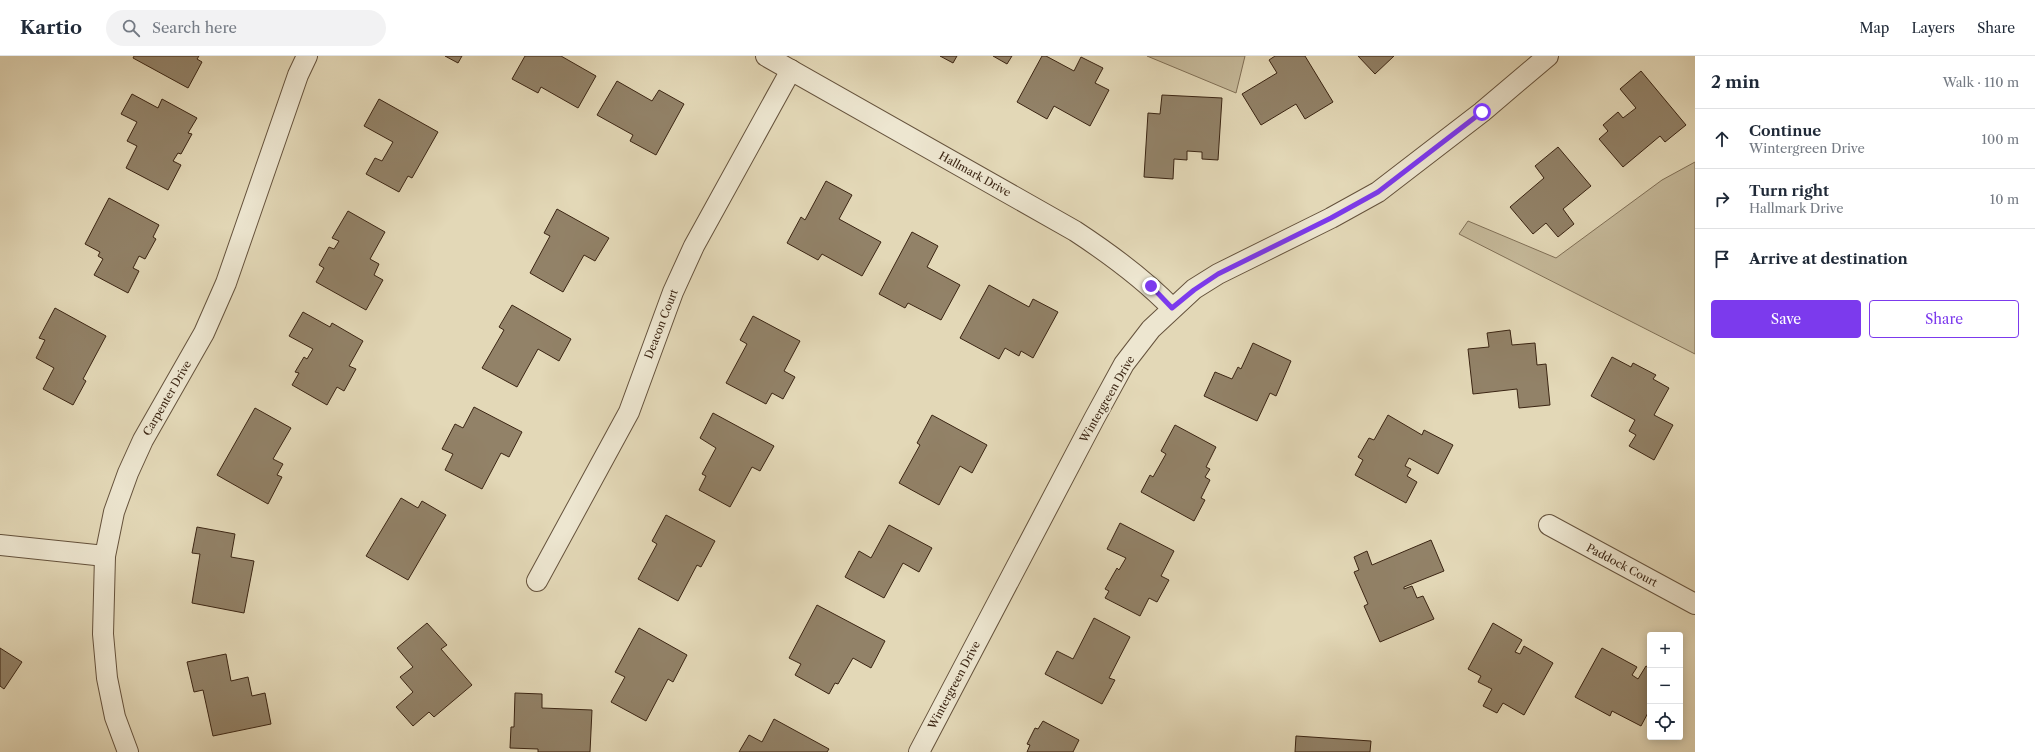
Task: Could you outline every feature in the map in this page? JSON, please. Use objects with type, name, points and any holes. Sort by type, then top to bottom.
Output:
[{"type":"street","name":"Carpenter Drive","points":[[128,752],[115,717],[107,678],[103,634],[105,556],[114,512],[128,473],[143,440],[204,333],[226,283],[290,96],[307,56]]},
{"type":"street","name":"Hallmark Drive","points":[[766,56],[1075,231],[1108,252],[1151,286],[1172,308]]},
{"type":"street","name":"Wintergreen Drive","points":[[919,752],[1124,364],[1151,329],[1172,308],[1194,290],[1218,274],[1331,218],[1378,192],[1482,112],[1548,56]]},
{"type":"street","name":"Deacon Court","points":[[537,580],[629,412],[672,292],[694,246],[792,70]]},
{"type":"street","name":"Paddock Court","points":[[1549,525],[1695,604]]},
{"type":"street","points":[[0,545],[105,556]]},
{"type":"shaded area","points":[[1147,56],[1245,56],[1236,93]]},
{"type":"shaded area","points":[[1695,162],[1695,354],[1459,234],[1468,221],[1556,258],[1662,180]]},
{"type":"building","points":[[134,56],[199,56],[197,59],[202,62],[188,88],[133,58]]},
{"type":"building","points":[[445,56],[462,56],[458,63]]},
{"type":"building","points":[[525,56],[561,56],[596,76],[578,108],[541,87],[538,93],[512,79]]},
{"type":"building","points":[[940,56],[957,56],[953,63]]},
{"type":"building","points":[[993,56],[1012,56],[1007,64]]},
{"type":"building","points":[[1042,56],[1046,56],[1074,71],[1081,57],[1103,68],[1095,83],[1109,90],[1090,126],[1054,106],[1047,119],[1017,102]]},
{"type":"building","points":[[1275,56],[1305,56],[1333,102],[1305,119],[1296,104],[1261,125],[1242,94],[1277,73],[1269,60]]},
{"type":"building","points":[[1358,56],[1394,56],[1375,74]]},
{"type":"building","points":[[1641,71],[1686,125],[1665,142],[1660,136],[1623,167],[1599,139],[1608,131],[1603,125],[1618,112],[1623,118],[1636,108],[1620,89]]},
{"type":"building","points":[[617,81],[652,101],[659,90],[684,104],[656,155],[630,141],[633,135],[597,115]]},
{"type":"building","points":[[132,94],[158,108],[162,99],[197,118],[188,133],[192,134],[181,154],[178,153],[173,161],[181,165],[168,190],[126,168],[137,146],[127,141],[137,122],[121,114]]},
{"type":"building","points":[[1162,95],[1222,98],[1218,160],[1202,159],[1202,152],[1187,151],[1187,160],[1174,159],[1173,179],[1144,177],[1148,113],[1160,114]]},
{"type":"building","points":[[379,99],[438,132],[412,178],[408,176],[399,192],[366,174],[375,158],[382,161],[393,142],[364,126]]},
{"type":"building","points":[[1558,147],[1591,186],[1563,209],[1574,224],[1558,237],[1546,223],[1533,234],[1510,207],[1544,178],[1535,166]]},
{"type":"building","points":[[826,181],[852,195],[839,219],[881,242],[862,276],[822,254],[818,260],[787,243],[801,217],[805,220]]},
{"type":"building","points":[[109,198],[159,225],[153,237],[156,239],[145,259],[139,256],[133,268],[139,271],[128,293],[94,275],[103,259],[98,256],[100,252],[85,244]]},
{"type":"building","points":[[557,209],[609,238],[595,261],[584,255],[563,292],[530,273],[550,236],[544,233]]},
{"type":"building","points":[[348,211],[385,232],[370,259],[379,264],[374,275],[383,280],[366,310],[316,282],[324,268],[319,265],[329,247],[334,249],[339,241],[332,238]]},
{"type":"building","points":[[912,232],[938,246],[927,267],[960,285],[941,320],[908,303],[905,308],[879,294]]},
{"type":"building","points":[[989,285],[1029,307],[1033,299],[1058,312],[1033,358],[1021,351],[1019,356],[1005,348],[999,359],[960,338]]},
{"type":"building","points":[[512,305],[571,339],[559,361],[538,349],[517,387],[482,368],[504,330],[499,327]]},
{"type":"building","points":[[55,308],[106,336],[83,379],[86,381],[73,405],[43,389],[54,368],[36,358],[45,340],[39,338]]},
{"type":"building","points":[[303,312],[330,327],[332,323],[363,341],[349,366],[356,369],[344,391],[337,387],[327,405],[292,385],[299,373],[295,372],[304,357],[307,359],[313,349],[289,336]]},
{"type":"building","points":[[753,316],[800,341],[784,371],[795,377],[783,399],[772,393],[766,404],[726,383],[747,344],[740,340]]},
{"type":"building","points":[[1510,330],[1512,345],[1535,343],[1537,365],[1546,364],[1550,405],[1519,408],[1517,389],[1473,394],[1468,349],[1489,347],[1487,333]]},
{"type":"building","points":[[1253,343],[1291,361],[1276,396],[1270,393],[1257,421],[1204,396],[1215,372],[1232,379],[1238,367],[1241,369]]},
{"type":"building","points":[[1612,357],[1631,367],[1633,363],[1656,375],[1653,379],[1669,388],[1654,415],[1673,425],[1654,460],[1629,446],[1636,435],[1629,431],[1635,420],[1591,396]]},
{"type":"building","points":[[474,407],[522,432],[509,457],[501,453],[482,489],[445,470],[453,454],[442,449],[455,424],[463,428]]},
{"type":"building","points":[[255,408],[291,428],[273,459],[283,464],[277,475],[282,477],[268,504],[217,475]]},
{"type":"building","points":[[713,413],[774,446],[760,471],[752,467],[730,507],[699,490],[706,476],[702,474],[716,448],[700,438]]},
{"type":"building","points":[[932,415],[987,445],[972,473],[960,466],[939,505],[899,483],[920,445],[917,443]]},
{"type":"building","points":[[1388,415],[1422,435],[1424,430],[1453,445],[1438,474],[1409,458],[1405,466],[1411,469],[1407,476],[1417,482],[1406,503],[1355,475],[1363,460],[1358,457],[1369,438],[1374,440]]},
{"type":"building","points":[[1175,425],[1216,447],[1206,467],[1210,469],[1205,477],[1210,480],[1201,498],[1205,500],[1194,521],[1141,492],[1150,475],[1153,477],[1166,454],[1161,451]]},
{"type":"building","points":[[401,498],[418,508],[422,501],[446,515],[408,580],[366,556]]},
{"type":"building","points":[[666,515],[715,541],[701,567],[697,565],[678,601],[638,579],[657,544],[652,541]]},
{"type":"building","points":[[1120,523],[1174,551],[1161,576],[1169,580],[1157,602],[1149,598],[1140,616],[1105,598],[1109,591],[1105,589],[1117,568],[1119,570],[1126,558],[1107,549]]},
{"type":"building","points":[[889,525],[932,548],[919,572],[903,563],[884,598],[845,577],[859,551],[871,558]]},
{"type":"building","points":[[197,527],[235,534],[231,557],[254,561],[244,613],[192,603],[200,554],[192,553]]},
{"type":"building","points":[[1431,540],[1444,571],[1404,587],[1404,589],[1412,586],[1417,598],[1423,596],[1434,619],[1380,642],[1364,606],[1368,604],[1354,572],[1359,570],[1354,557],[1367,551],[1372,565]]},
{"type":"building","points":[[817,605],[885,641],[871,668],[853,658],[838,684],[835,683],[829,694],[795,675],[801,664],[789,658]]},
{"type":"building","points":[[1094,618],[1130,637],[1109,678],[1115,680],[1102,704],[1045,674],[1057,651],[1073,659]]},
{"type":"building","points":[[427,623],[447,645],[441,649],[472,685],[434,717],[429,712],[413,726],[396,707],[413,692],[400,677],[413,667],[397,648]]},
{"type":"building","points":[[1493,623],[1522,640],[1515,652],[1520,654],[1524,646],[1553,663],[1524,715],[1503,703],[1497,713],[1483,706],[1492,689],[1478,682],[1481,676],[1468,669]]},
{"type":"building","points":[[639,628],[687,655],[673,682],[668,679],[646,721],[611,702],[625,677],[615,672]]},
{"type":"building","points":[[0,648],[22,662],[4,689],[0,686]]},
{"type":"building","points":[[1602,648],[1637,667],[1632,675],[1638,679],[1647,666],[1647,715],[1641,726],[1612,711],[1610,716],[1575,697]]},
{"type":"building","points":[[226,654],[231,681],[248,677],[252,696],[265,693],[271,724],[213,736],[203,690],[194,692],[187,662]]},
{"type":"building","points":[[515,693],[542,694],[542,708],[592,710],[590,752],[538,752],[538,749],[510,748],[511,727],[514,727]]},
{"type":"building","points":[[774,719],[829,749],[827,752],[739,752],[749,735],[762,742]]},
{"type":"building","points":[[1043,721],[1079,740],[1073,752],[1027,752],[1030,745],[1027,744],[1035,728],[1038,729]]},
{"type":"building","points":[[1296,736],[1371,741],[1370,752],[1295,752]]},
{"type":"route","points":[[1151,286],[1172,308],[1194,290],[1218,274],[1331,218],[1378,192],[1482,112]]}]
